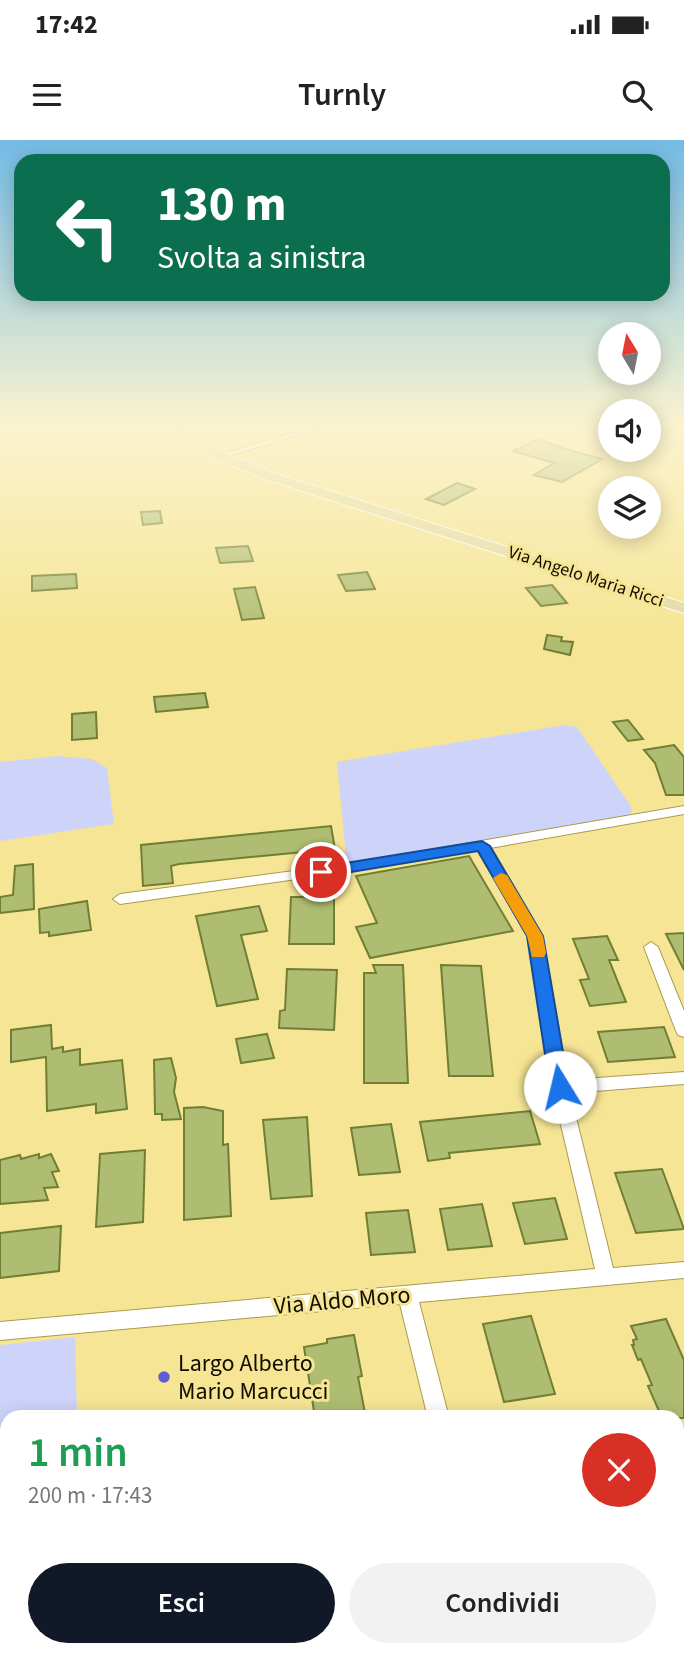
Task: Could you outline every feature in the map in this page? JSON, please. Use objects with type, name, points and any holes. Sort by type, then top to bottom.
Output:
[{"type":"main road","name":"Via Angelo Maria Ricci","points":[[343,499],[684,608]]},
{"type":"street","points":[[120,899],[347,868],[684,810]]},
{"type":"street","points":[[482,846],[535,936],[560,1087],[606,1277]]},
{"type":"street","points":[[651,947],[684,1031]]},
{"type":"street","points":[[560,1087],[684,1078]]},
{"type":"street","name":"Via Aldo Moro","points":[[0,1331],[684,1270]]},
{"type":"street","points":[[408,1294],[437,1410]]},
{"type":"shaded area","points":[[564,725],[577,727],[630,805],[632,812],[627,816],[347,868],[337,762]]},
{"type":"shaded area","points":[[58,756],[92,759],[107,768],[114,824],[0,841],[0,762]]},
{"type":"shaded area","points":[[75,1337],[77,1410],[0,1410],[0,1345]]},
{"type":"building","points":[[426,499],[456,499],[444,505]]},
{"type":"building","points":[[160,511],[162,523],[143,525],[141,512]]},
{"type":"building","points":[[248,546],[253,561],[220,563],[216,548]]},
{"type":"building","points":[[367,572],[375,589],[346,591],[338,575]]},
{"type":"building","points":[[76,574],[77,588],[32,591],[32,576]]},
{"type":"building","points":[[552,585],[567,603],[541,606],[526,588]]},
{"type":"building","points":[[255,587],[264,618],[242,620],[234,589]]},
{"type":"building","points":[[547,635],[562,637],[561,641],[573,642],[570,655],[544,649]]},
{"type":"building","points":[[205,693],[208,707],[156,712],[154,697]]},
{"type":"building","points":[[96,712],[97,738],[72,740],[72,714]]},
{"type":"building","points":[[628,720],[643,739],[628,741],[613,722]]},
{"type":"building","points":[[674,745],[684,757],[684,795],[666,795],[655,763],[644,750]]},
{"type":"building","points":[[331,826],[335,849],[179,864],[171,866],[173,883],[143,886],[141,845]]},
{"type":"building","points":[[469,856],[513,931],[370,958],[356,927],[377,923],[356,876]]},
{"type":"building","points":[[33,864],[34,909],[0,913],[0,897],[13,895],[15,866]]},
{"type":"building","points":[[291,897],[334,897],[334,944],[289,944]]},
{"type":"building","points":[[87,901],[91,930],[49,936],[49,932],[40,933],[39,909]]},
{"type":"building","points":[[259,906],[267,931],[241,935],[258,999],[217,1006],[196,916]]},
{"type":"building","points":[[684,933],[684,970],[666,934]]},
{"type":"building","points":[[607,936],[618,960],[609,960],[626,1002],[590,1006],[580,980],[589,979],[573,939]]},
{"type":"building","points":[[373,965],[403,965],[408,1083],[364,1083],[364,973],[376,973]]},
{"type":"building","points":[[441,965],[481,966],[493,1076],[449,1076]]},
{"type":"building","points":[[287,969],[337,970],[334,1030],[279,1028],[280,1011],[285,1010]]},
{"type":"building","points":[[51,1025],[52,1049],[63,1047],[63,1052],[80,1049],[80,1065],[122,1060],[127,1109],[96,1113],[96,1104],[47,1111],[46,1057],[11,1062],[11,1030]]},
{"type":"building","points":[[664,1027],[675,1057],[608,1062],[598,1032]]},
{"type":"building","points":[[267,1034],[274,1058],[241,1063],[236,1039]]},
{"type":"building","points":[[171,1058],[176,1078],[174,1092],[181,1119],[162,1120],[162,1114],[155,1114],[154,1060]]},
{"type":"building","points":[[203,1107],[223,1111],[223,1145],[228,1144],[231,1216],[184,1220],[184,1108]]},
{"type":"building","points":[[530,1111],[540,1144],[449,1153],[450,1158],[428,1161],[420,1122]]},
{"type":"building","points":[[307,1117],[312,1196],[271,1199],[263,1120]]},
{"type":"building","points":[[391,1124],[400,1172],[359,1175],[351,1128]]},
{"type":"building","points":[[145,1150],[143,1222],[96,1227],[100,1154]]},
{"type":"building","points":[[39,1154],[39,1158],[51,1154],[59,1171],[52,1172],[58,1187],[44,1188],[48,1200],[0,1204],[0,1160],[20,1155],[21,1159]]},
{"type":"building","points":[[662,1169],[684,1229],[636,1233],[615,1173]]},
{"type":"building","points":[[555,1198],[567,1239],[525,1244],[513,1203]]},
{"type":"building","points":[[482,1204],[492,1246],[448,1250],[440,1209]]},
{"type":"building","points":[[408,1210],[415,1252],[371,1255],[366,1213]]},
{"type":"building","points":[[61,1226],[59,1271],[0,1278],[0,1233]]},
{"type":"building","points":[[531,1316],[555,1394],[504,1402],[483,1324]]},
{"type":"building","points":[[666,1319],[684,1360],[684,1410],[658,1410],[648,1386],[652,1385],[632,1345],[633,1340],[637,1339],[631,1326]]},
{"type":"building","points":[[354,1335],[362,1376],[358,1377],[364,1410],[314,1410],[304,1347],[327,1343],[327,1339]]},
{"type":"slow traffic","points":[[501,878],[535,936],[538,953]]},
{"type":"place","name":"Largo Alberto Mario Marcucci","points":[[164,1377]]},
{"type":"route","points":[[321,872],[482,846],[535,936],[560,1087]]}]
